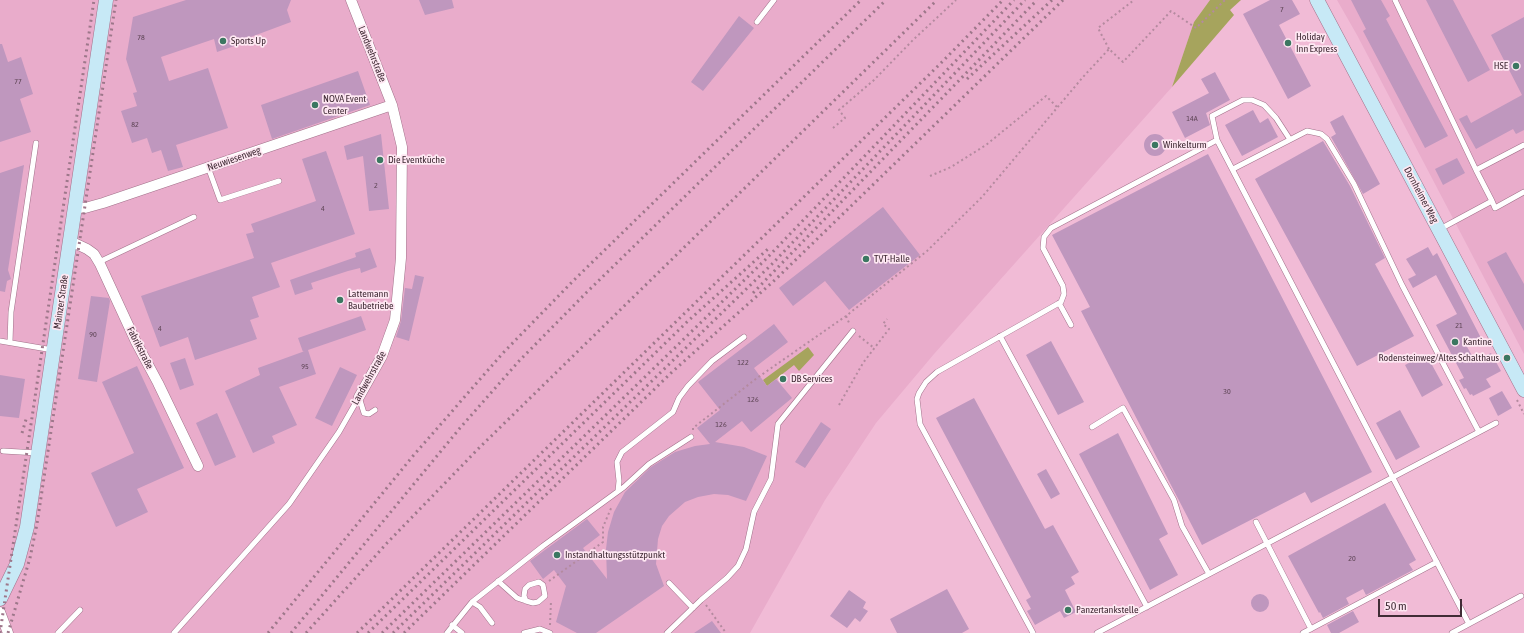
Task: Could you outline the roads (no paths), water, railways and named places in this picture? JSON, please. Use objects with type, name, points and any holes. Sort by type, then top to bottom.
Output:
[{"type":"street","name":"Mainzer Straße","points":[[0,599],[17,564],[24,542],[39,453],[106,0]]},
{"type":"street","name":"Landwehrstraße","points":[[351,0],[392,105],[402,147],[399,286],[394,320],[382,356],[359,397]]},
{"type":"street","name":"Dornheimer Weg","points":[[1317,0],[1524,390]]},
{"type":"street","name":"Neuwiesenweg","points":[[75,207],[92,206],[392,105]]},
{"type":"street","name":"Fabrikstraße","points":[[70,242],[87,249],[94,254],[198,466]]},
{"type":"street","points":[[0,612],[8,633]]},
{"type":"lane","points":[[756,22],[774,0]]},
{"type":"lane","points":[[1395,0],[1495,208],[1524,192]]},
{"type":"lane","points":[[1289,138],[1276,118],[1264,105],[1252,100],[1243,100],[1212,116],[1217,140],[1469,624]]},
{"type":"lane","points":[[1232,169],[1289,138],[1307,130],[1321,134],[1326,139],[1354,184],[1402,285],[1479,432]]},
{"type":"lane","points":[[1033,633],[920,424],[917,400],[922,387],[931,376],[1059,303],[1063,298],[1063,286],[1043,248],[1044,237],[1051,228],[1217,140]]},
{"type":"lane","points":[[10,342],[11,312],[36,143]]},
{"type":"lane","points":[[1476,170],[1524,145]]},
{"type":"lane","points":[[208,167],[220,200],[279,181]]},
{"type":"lane","points":[[1439,229],[1492,202]]},
{"type":"lane","points":[[98,262],[194,217]]},
{"type":"lane","points":[[1059,303],[1071,325]]},
{"type":"lane","points":[[667,633],[738,566],[746,549],[754,512],[771,479],[778,424],[853,331]]},
{"type":"lane","points":[[1000,336],[1147,606]]},
{"type":"lane","points":[[618,491],[619,481],[617,462],[622,452],[673,412],[679,398],[702,371],[712,361],[744,337]]},
{"type":"lane","points":[[0,341],[54,350]]},
{"type":"lane","points":[[359,397],[364,413],[369,414],[375,410]]},
{"type":"lane","name":"Landwehrstraße","points":[[174,633],[289,504],[338,432],[359,397]]},
{"type":"lane","points":[[1092,427],[1123,408],[1174,500],[1182,526],[1209,574]]},
{"type":"lane","points":[[1097,633],[1496,423]]},
{"type":"lane","points":[[447,633],[472,602],[498,581],[618,491],[649,464],[691,437]]},
{"type":"lane","points":[[2,451],[39,453]]},
{"type":"lane","points":[[1256,522],[1311,629]]},
{"type":"lane","points":[[1303,633],[1437,562]]},
{"type":"lane","points":[[498,581],[508,592],[526,601],[533,603],[542,600],[546,591],[543,585],[539,582],[528,584],[525,588],[524,596],[526,601]]},
{"type":"lane","points":[[669,583],[693,608]]},
{"type":"lane","points":[[1452,633],[1521,596]]},
{"type":"lane","points":[[472,602],[480,607],[492,623]]},
{"type":"lane","points":[[58,633],[80,610]]},
{"type":"lane","points":[[452,626],[462,633]]},
{"type":"lane","points":[[524,633],[540,628],[550,633]]},
{"type":"railway","points":[[0,633],[94,0]]},
{"type":"railway","points":[[8,633],[30,558],[37,524],[116,0]]},
{"type":"railway","points":[[268,633],[413,456],[502,354],[574,280],[861,0]]},
{"type":"railway","points":[[291,633],[460,428],[519,361],[587,292],[886,0]]},
{"type":"railway","points":[[306,633],[387,543],[478,449],[937,0]]},
{"type":"railway","points":[[357,633],[940,64],[1003,0]]},
{"type":"railway","points":[[382,633],[767,258],[1014,0]]},
{"type":"railway","points":[[393,633],[772,264],[1025,0]]},
{"type":"railway","points":[[753,293],[1037,0]]},
{"type":"railway","points":[[967,79],[1052,0]]},
{"type":"railway","points":[[404,633],[672,372],[777,278],[1063,0]]},
{"type":"railway","points":[[368,633],[688,321],[768,249]]},
{"type":"railway","points":[[22,433],[27,416]]},
{"type":"place","name":"Sports Up","points":[[223,41]]},
{"type":"place","name":"Holiday Inn Express","points":[[1288,43]]},
{"type":"place","name":"HSE","points":[[1516,66]]},
{"type":"place","name":"NOVA Event Center","points":[[315,105]]},
{"type":"place","name":"Winkelturm","points":[[1155,145]]},
{"type":"place","name":"Die Eventküche","points":[[380,160]]},
{"type":"place","name":"TVT-Halle","points":[[866,259]]},
{"type":"place","name":"Lattemann Baubetriebe","points":[[340,300]]},
{"type":"place","name":"Kantine","points":[[1455,342]]},
{"type":"place","name":"Rodensteinweg/Altes Schalthaus","points":[[1507,358]]},
{"type":"place","name":"DB Services","points":[[783,379]]},
{"type":"place","name":"Instandhaltungsstützpunkt","points":[[557,555]]},
{"type":"place","name":"Panzertankstelle","points":[[1068,610]]}]
